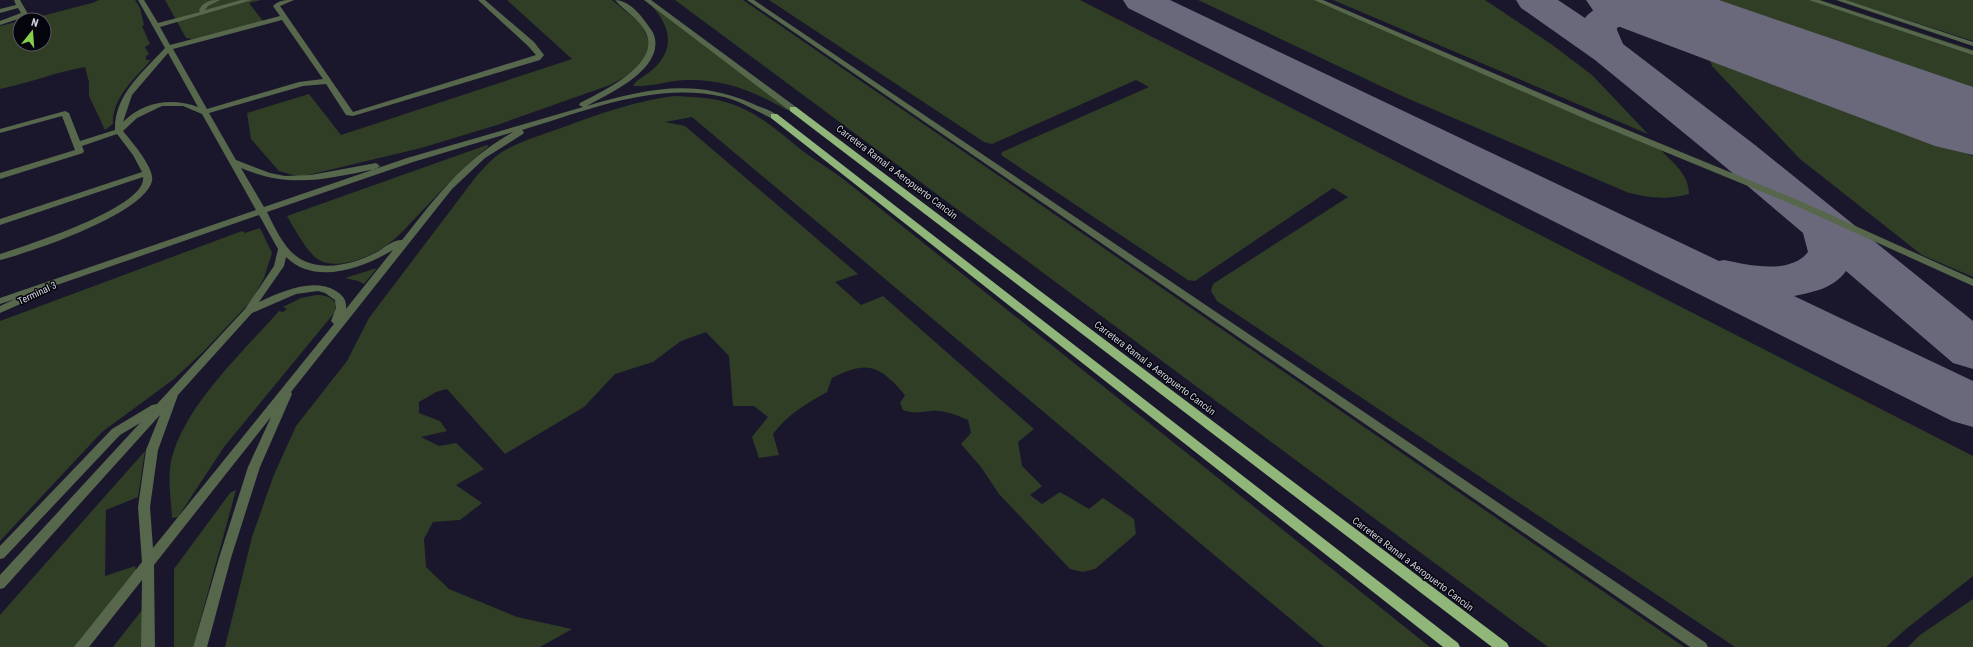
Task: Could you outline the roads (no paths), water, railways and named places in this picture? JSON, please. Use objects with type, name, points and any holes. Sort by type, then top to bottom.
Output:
[{"type":"main road","name":"Carretera Ramal a Aeropuerto Cancún","points":[[793,109],[1502,647]]},
{"type":"main road","points":[[774,116],[1453,647]]},
{"type":"street","points":[[141,0],[283,249],[298,263],[311,267],[345,267],[364,262],[383,254],[408,237]]},
{"type":"street","points":[[204,13],[202,10],[205,5],[217,0]]},
{"type":"street","points":[[156,26],[249,0]]},
{"type":"street","points":[[290,0],[276,6],[349,113],[353,114],[537,58],[540,55],[481,0]]},
{"type":"street","points":[[571,112],[627,79],[648,60],[653,42],[651,36],[641,20],[618,0]]},
{"type":"street","points":[[648,0],[793,109]]},
{"type":"street","points":[[750,0],[1700,647]]},
{"type":"street","points":[[1317,0],[1593,119],[1797,203],[1973,283]]},
{"type":"street","points":[[1812,0],[1973,53]]},
{"type":"street","points":[[1839,0],[1973,44]]},
{"type":"street","points":[[0,11],[18,3],[25,14],[0,22]]},
{"type":"street","points":[[0,257],[79,230],[136,199],[148,184],[146,172],[143,165],[119,131],[119,124],[128,94],[168,48],[284,17]]},
{"type":"street","points":[[77,145],[119,131],[134,116],[161,104],[184,104],[205,112],[302,84],[328,82]]},
{"type":"street","points":[[0,301],[410,160],[633,95],[674,90],[709,92],[728,96],[774,116]]},
{"type":"street","points":[[0,132],[65,113],[80,151],[0,176]]},
{"type":"street","points":[[81,647],[148,566],[294,379],[321,349],[408,237],[468,166],[503,141],[540,122]]},
{"type":"street","points":[[232,160],[273,176],[299,179],[410,160]]},
{"type":"street","points":[[0,222],[146,172]]},
{"type":"street","points":[[0,584],[248,311],[279,266],[283,249]]},
{"type":"street","name":"Terminal 3","points":[[0,310],[74,275]]},
{"type":"street","points":[[248,311],[286,293],[300,290],[327,291],[336,295],[341,301],[342,311],[321,349]]},
{"type":"street","points":[[200,647],[225,558],[254,468],[294,379]]},
{"type":"street","points":[[148,647],[148,566],[144,507],[152,450],[175,390]]},
{"type":"street","points":[[0,554],[116,432],[138,417],[161,405]]}]
